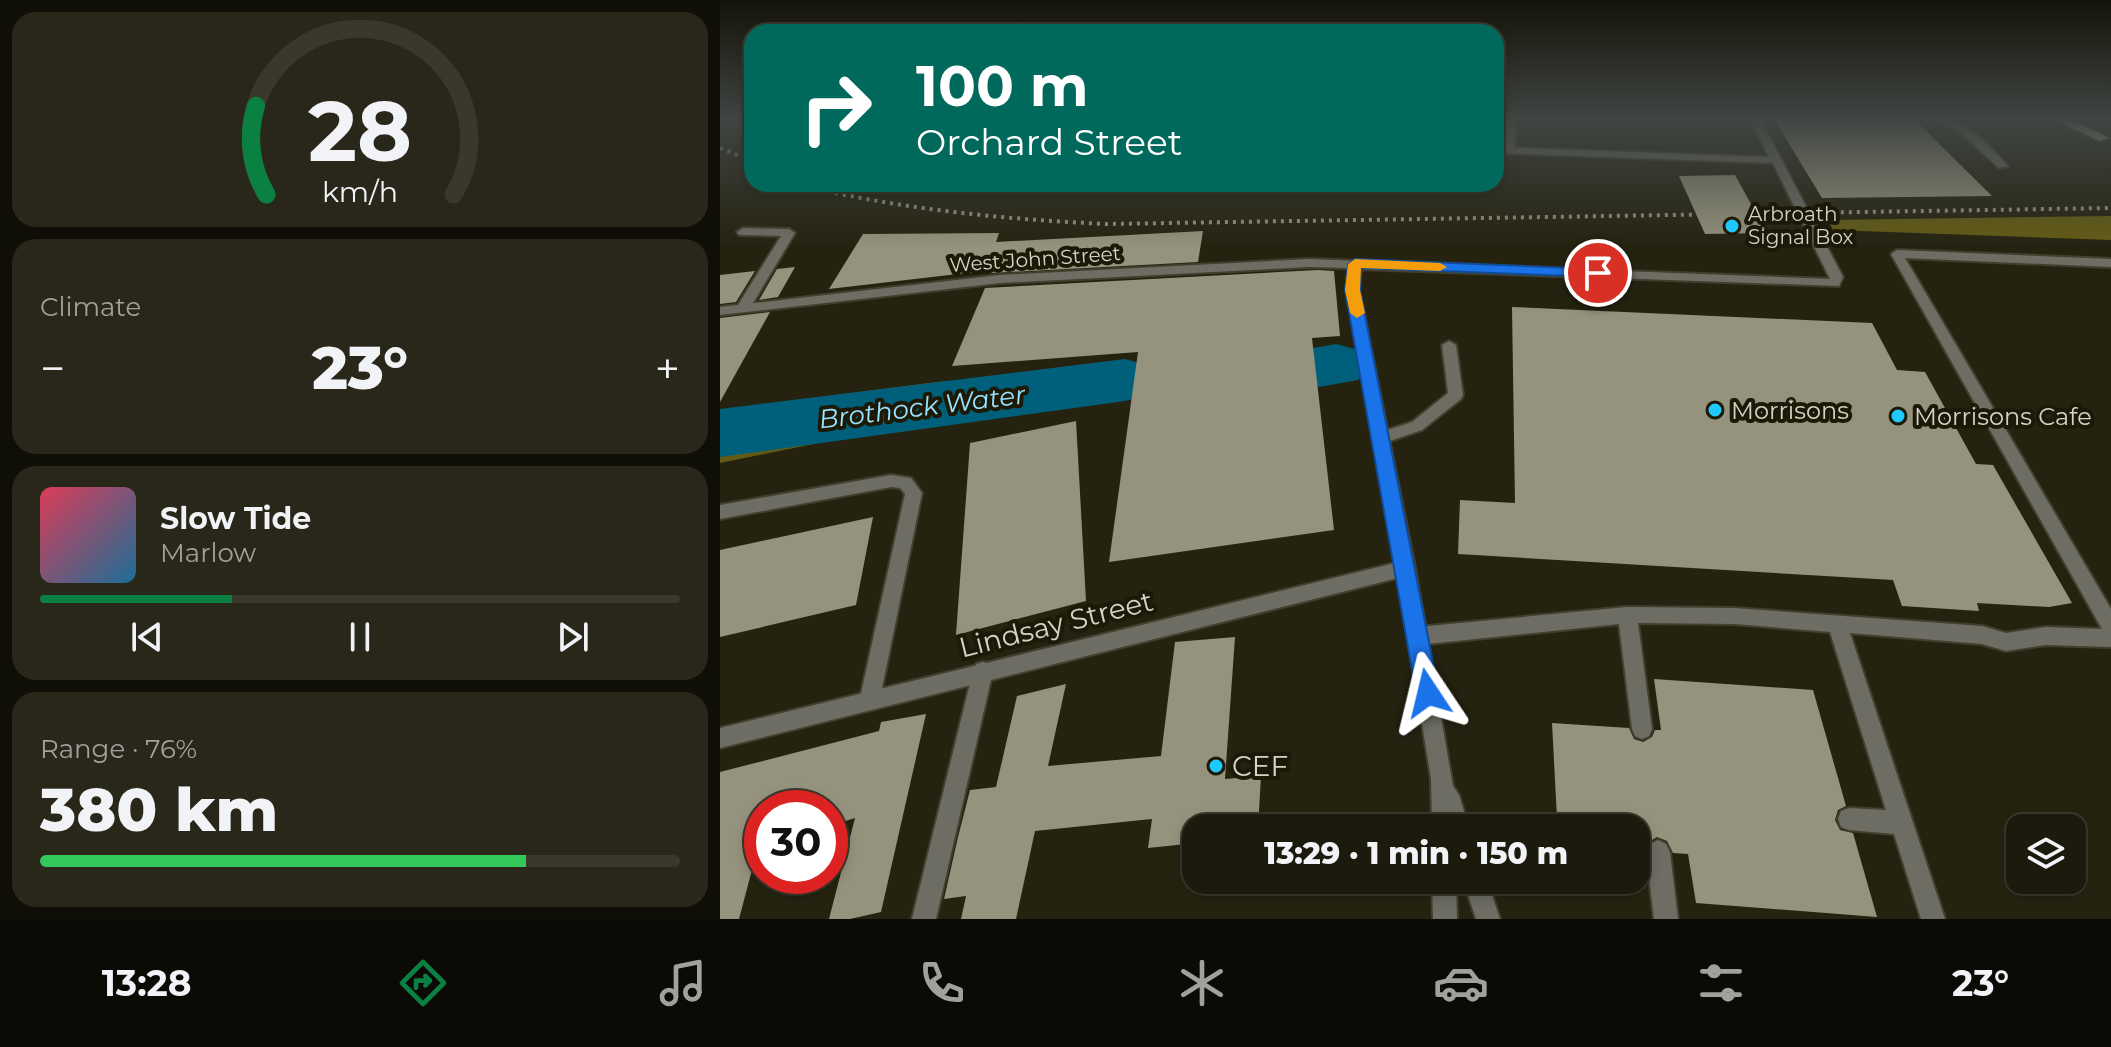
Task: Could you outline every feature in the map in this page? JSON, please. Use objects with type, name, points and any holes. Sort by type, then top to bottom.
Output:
[{"type":"street","name":"West John Street","points":[[720,311],[1000,279],[1309,263],[1834,283],[1837,277],[1777,162]]},
{"type":"street","points":[[1998,162],[2003,166]]},
{"type":"street","points":[[743,232],[789,233],[743,308]]},
{"type":"street","points":[[2111,263],[1897,254],[2111,627]]},
{"type":"street","points":[[1355,264],[1353,290],[1418,636],[1442,779],[1443,814]]},
{"type":"street","points":[[1381,438],[1417,426],[1456,395],[1449,345]]},
{"type":"street","points":[[720,512],[891,481],[905,482],[914,493],[870,698]]},
{"type":"street","name":"Lindsay Street","points":[[720,738],[870,698],[1406,568]]},
{"type":"street","points":[[1418,636],[1627,615],[1734,616],[1982,635],[2006,642],[2046,636],[2111,638]]},
{"type":"street","points":[[1627,615],[1642,729]]},
{"type":"street","points":[[1837,624],[1933,919]]},
{"type":"street","points":[[924,919],[983,671]]},
{"type":"street","points":[[1442,779],[1453,814]]},
{"type":"street","points":[[1849,819],[1902,823]]},
{"type":"street","points":[[1658,852],[1667,919]]},
{"type":"street","points":[[1444,894],[1445,919]]},
{"type":"street","points":[[1480,894],[1488,919]]},
{"type":"shaded area","points":[[2111,216],[2111,240],[1833,230],[1829,220]]},
{"type":"shaded area","points":[[1126,368],[1125,397],[843,438],[720,463],[720,410],[937,382]]},
{"type":"building","points":[[1800,162],[1957,162],[1992,196],[1822,198]]},
{"type":"building","points":[[1735,175],[1767,233],[1705,234],[1679,176]]},
{"type":"building","points":[[1203,231],[1198,262],[991,273],[992,270],[829,289],[863,234],[999,233],[996,242]]},
{"type":"building","points":[[795,267],[778,297],[759,300],[777,269]]},
{"type":"building","points":[[755,271],[736,302],[720,304],[720,275]]},
{"type":"building","points":[[1334,271],[1340,336],[1312,338],[1334,530],[1109,562],[1138,352],[952,366],[985,288]]},
{"type":"building","name":"Morrisons","points":[[1512,307],[1872,323],[1897,370],[1925,372],[1976,464],[1993,465],[2072,603],[2049,607],[1977,603],[1979,611],[1902,606],[1893,580],[1458,554],[1460,500],[1515,503]]},
{"type":"building","points":[[770,312],[720,402],[720,318]]},
{"type":"building","points":[[1076,421],[1086,601],[956,635],[970,443]]},
{"type":"building","points":[[873,517],[856,605],[720,637],[720,550]]},
{"type":"building","points":[[1235,637],[1225,779],[1261,776],[1259,814],[1182,814],[1182,844],[1148,848],[1152,819],[1035,831],[1016,919],[961,919],[966,896],[944,899],[958,837],[970,790],[996,787],[1017,696],[1066,684],[1048,766],[1161,756],[1175,642]]},
{"type":"building","points":[[1654,679],[1813,690],[1846,806],[1838,810],[1835,820],[1840,830],[1853,833],[1877,917],[1696,903],[1688,854],[1673,853],[1667,841],[1657,837],[1650,841],[1650,814],[1557,814],[1552,723],[1629,728],[1634,739],[1643,742],[1652,737],[1655,730],[1661,730]]},
{"type":"building","points":[[926,714],[881,912],[850,919],[829,919],[835,894],[848,894],[848,845],[855,818],[848,820],[848,790],[744,790],[746,894],[739,919],[720,919],[720,772],[879,731],[881,722]]},
{"type":"waterway","name":"Brothock Water","points":[[1319,366],[1336,365]]},
{"type":"waterway","name":"Brothock Water","points":[[720,433],[1125,380]]},
{"type":"railway","points":[[830,192],[950,212],[1106,224],[2111,208]]},
{"type":"slow traffic","points":[[1357,313],[1353,290],[1355,264],[1440,267]]},
{"type":"place","name":"Arbroath Signal Box","points":[[1732,226]]},
{"type":"place","name":"Morrisons","points":[[1715,410]]},
{"type":"place","name":"Morrisons Cafe","points":[[1898,416]]},
{"type":"place","name":"CEF","points":[[1216,766]]},
{"type":"route","points":[[1428,693],[1353,290],[1355,264],[1598,273]]}]
